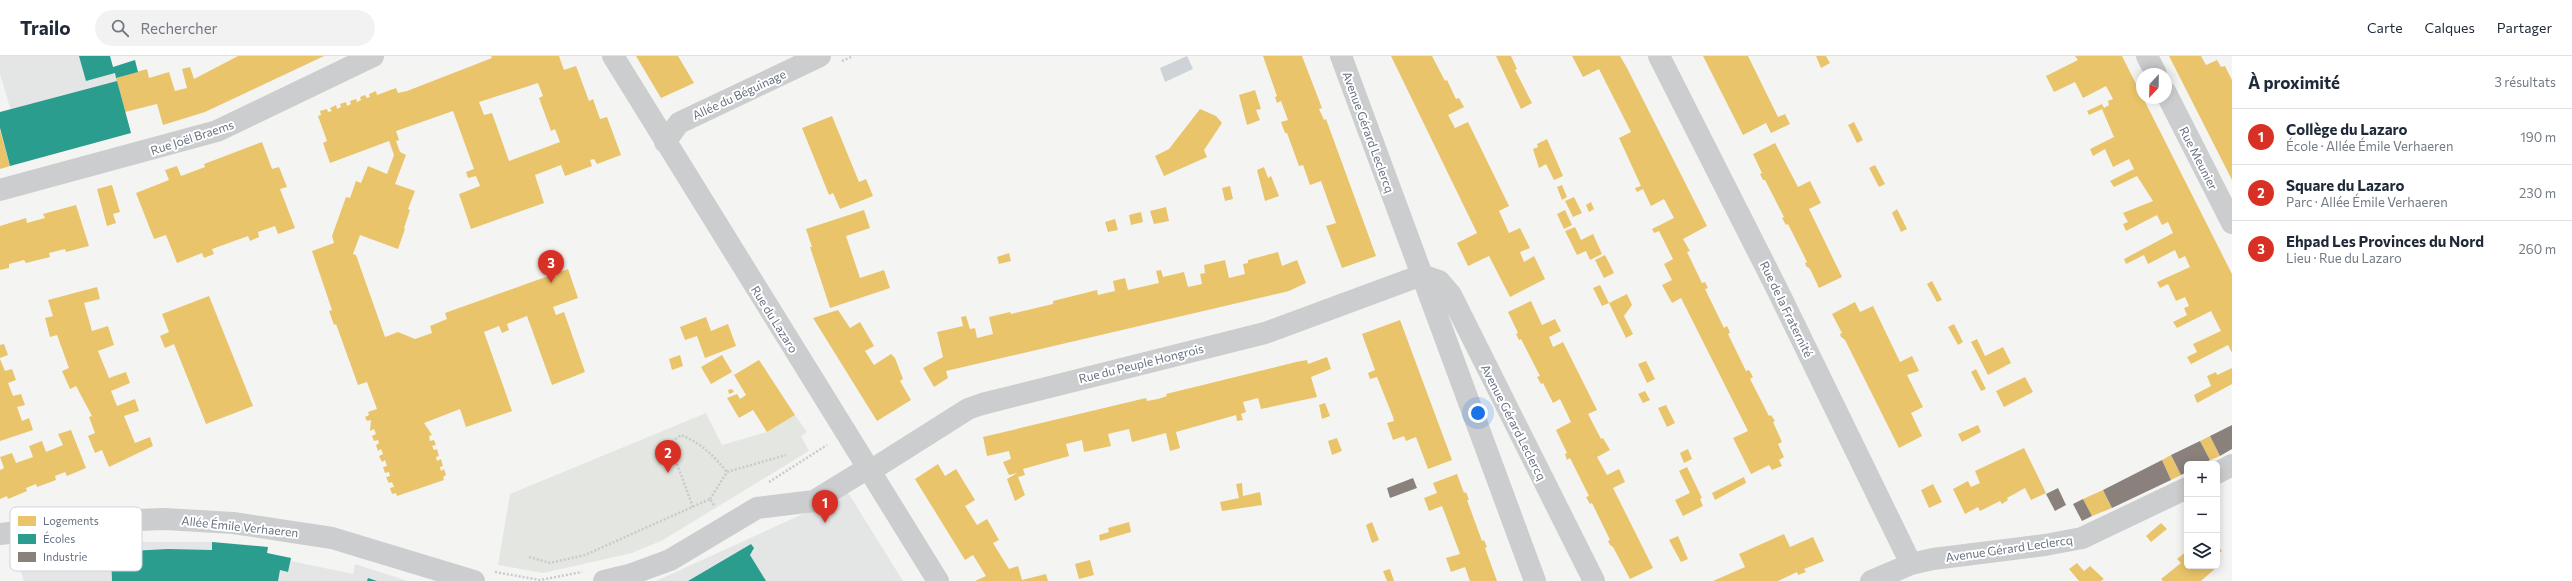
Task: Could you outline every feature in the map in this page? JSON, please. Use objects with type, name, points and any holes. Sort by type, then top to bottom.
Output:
[{"type":"street","name":"Rue Joël Braems","points":[[0,190],[217,131],[373,56]]},
{"type":"street","name":"Rue du Lazaro","points":[[613,56],[938,581]]},
{"type":"street","name":"Allée du Béguinage","points":[[665,142],[679,123],[820,56]]},
{"type":"street","name":"Avenue Gérard Leclercq","points":[[1341,56],[1535,581]]},
{"type":"street","name":"Rue de la Fraternité","points":[[1659,56],[1778,289],[1911,564]]},
{"type":"street","points":[[2147,56],[2153,68]]},
{"type":"street","name":"Rue Meunier","points":[[2172,104],[2232,223]]},
{"type":"street","name":"Avenue Gérard Leclercq","points":[[1422,275],[1439,282],[1451,296],[1594,581]]},
{"type":"street","name":"Rue du Peuple Hongrois","points":[[869,469],[968,409],[982,404],[1265,333],[1422,275]]},
{"type":"street","points":[[2220,472],[2232,466]]},
{"type":"street","points":[[597,576],[629,575],[670,560],[757,508],[814,501],[869,469]]},
{"type":"street","name":"Avenue Gérard Leclercq","points":[[1871,581],[1911,564],[1933,559],[2052,544],[2082,538],[2184,489]]},
{"type":"street","name":"Allée Émile Verhaeren","points":[[142,520],[166,519],[232,523],[332,538],[482,576]]},
{"type":"street","name":"Allée Émile Verhaeren","points":[[0,534],[10,533]]},
{"type":"path","points":[[765,485],[846,433]]},
{"type":"path","points":[[693,507],[676,461],[673,441],[681,435],[696,441],[711,453],[727,472]]},
{"type":"path","points":[[529,557],[550,563],[585,555],[710,499],[727,472],[786,455]]},
{"type":"path","points":[[710,499],[728,526]]},
{"type":"path","points":[[482,576],[540,580],[597,576]]},
{"type":"shaded area","points":[[0,56],[110,56],[131,133],[26,161],[0,74]]},
{"type":"shaded area","points":[[1187,56],[1193,69],[1165,82],[1160,68]]},
{"type":"shaded area","points":[[706,413],[722,445],[767,432],[795,415],[807,432],[801,436],[809,451],[663,540],[632,553],[543,573],[498,565],[510,494]]},
{"type":"shaded area","points":[[847,491],[903,581],[656,581],[829,502]]},
{"type":"shaded area","points":[[142,542],[212,542],[268,547],[267,553],[291,558],[291,561],[353,574],[355,564],[408,581],[24,581],[21,571],[142,571]]},
{"type":"building: Logements","points":[[238,56],[324,56],[205,112],[163,125],[157,104],[125,112],[116,78],[147,69],[149,78],[169,72],[175,91],[187,88],[182,69],[190,67],[194,79]]},
{"type":"building: Logements","points":[[491,56],[559,56],[564,70],[576,66],[589,101],[593,99],[600,119],[607,117],[621,155],[597,164],[594,159],[590,160],[592,166],[565,176],[561,165],[535,175],[544,203],[471,229],[459,194],[480,186],[476,176],[468,178],[466,172],[474,169],[453,111],[396,131],[399,140],[396,141],[400,152],[406,155],[395,184],[415,191],[408,209],[410,210],[404,228],[405,229],[398,249],[360,235],[353,254],[356,255],[385,337],[398,332],[415,339],[432,333],[430,326],[447,319],[445,313],[568,269],[578,298],[553,307],[556,315],[564,312],[585,372],[552,385],[527,316],[507,324],[509,330],[502,333],[499,326],[484,332],[512,411],[466,427],[460,409],[424,423],[432,435],[429,436],[430,441],[434,440],[436,445],[432,446],[434,450],[437,449],[439,456],[436,457],[437,461],[441,459],[443,466],[440,467],[441,471],[444,469],[446,475],[443,477],[444,480],[397,496],[396,493],[392,494],[390,488],[394,487],[392,482],[389,483],[386,477],[390,476],[389,472],[385,473],[383,467],[387,466],[385,460],[382,462],[379,456],[383,454],[381,449],[378,451],[376,445],[379,443],[378,440],[374,441],[372,436],[376,434],[374,429],[370,431],[371,420],[367,421],[365,417],[369,415],[368,412],[377,409],[367,382],[358,385],[336,324],[334,325],[329,311],[332,310],[312,251],[334,243],[332,236],[346,197],[350,198],[356,181],[361,183],[368,166],[387,174],[394,155],[389,141],[330,163],[323,143],[327,141],[318,116],[321,115],[320,111],[327,109],[328,112],[332,111],[330,108],[336,105],[337,109],[341,107],[340,104],[346,102],[347,106],[351,104],[350,101],[356,99],[357,102],[361,100],[360,97],[365,95],[367,98],[370,97],[369,94],[376,91],[377,95],[396,88],[398,93],[407,91],[492,58]],"holes":[[[538,83],[543,96],[539,98],[551,131],[555,129],[560,142],[509,161],[492,113],[484,115],[479,102]]]},
{"type":"building: Logements","points":[[636,56],[678,56],[694,83],[661,98]]},
{"type":"building: Logements","points":[[1263,56],[1302,56],[1322,108],[1319,109],[1324,120],[1326,119],[1376,256],[1342,268],[1326,226],[1336,223],[1321,181],[1310,185],[1303,165],[1299,166],[1287,133],[1285,133],[1281,122],[1288,120],[1281,101],[1277,103],[1275,97],[1277,96]]},
{"type":"building: Logements","points":[[1391,56],[1432,56],[1445,81],[1447,80],[1456,99],[1459,98],[1464,107],[1448,115],[1455,128],[1468,122],[1509,206],[1499,211],[1509,233],[1520,228],[1530,248],[1520,252],[1524,262],[1534,256],[1545,279],[1510,297],[1489,256],[1468,266],[1457,243],[1477,233]]},
{"type":"building: Logements","points":[[1496,56],[1511,56],[1517,69],[1515,70],[1532,103],[1521,109]]},
{"type":"building: Logements","points":[[1572,56],[1620,56],[1627,68],[1707,226],[1683,239],[1690,251],[1687,252],[1702,283],[1705,282],[1708,288],[1705,289],[1724,328],[1727,326],[1729,330],[1730,333],[1728,334],[1746,371],[1749,370],[1753,377],[1750,379],[1769,416],[1771,415],[1775,421],[1773,422],[1782,442],[1778,444],[1784,457],[1779,460],[1782,466],[1772,470],[1769,465],[1751,474],[1733,438],[1748,431],[1681,298],[1672,303],[1662,285],[1672,280],[1664,264],[1673,259],[1659,231],[1654,233],[1652,229],[1674,218],[1664,199],[1651,206],[1643,189],[1637,192],[1635,188],[1641,186],[1619,138],[1631,132],[1599,69],[1583,77]]},
{"type":"building: Logements","points":[[1703,56],[1748,56],[1778,117],[1785,114],[1790,124],[1771,133],[1766,123],[1743,135]]},
{"type":"building: Logements","points":[[1816,56],[1826,56],[1830,63],[1821,68]]},
{"type":"building: Logements","points":[[2075,56],[2122,56],[2136,84],[2136,104],[2146,104],[2232,274],[2232,353],[2228,345],[2191,364],[2187,357],[2197,352],[2193,344],[2221,331],[2211,311],[2177,328],[2173,322],[2187,315],[2184,308],[2189,306],[2185,297],[2176,301],[2168,284],[2160,288],[2157,282],[2190,267],[2185,256],[2179,259],[2175,250],[2148,264],[2144,255],[2126,264],[2124,259],[2173,233],[2168,222],[2162,225],[2157,215],[2126,231],[2123,224],[2128,222],[2123,213],[2153,201],[2137,176],[2114,187],[2110,181],[2134,169],[2129,159],[2113,167],[2105,149],[2093,156],[2090,149],[2114,137],[2102,109],[2089,115],[2087,111],[2102,104],[2104,108],[2109,105],[2108,101],[2113,99],[2106,86],[2083,98],[2075,82],[2054,92],[2046,76],[2078,60]]},
{"type":"building: Logements","points":[[2169,56],[2201,56],[2206,65],[2217,60],[2221,67],[2225,66],[2232,80],[2232,180]]},
{"type":"building: Logements","points":[[1255,90],[1261,109],[1256,110],[1260,120],[1247,125],[1239,95]]},
{"type":"building: Logements","points":[[1200,109],[1216,116],[1222,123],[1204,150],[1207,157],[1164,176],[1155,156],[1169,149]]},
{"type":"building: Logements","points":[[832,116],[859,182],[866,179],[873,196],[840,209],[833,193],[829,195],[802,128]]},
{"type":"building: Logements","points":[[1854,122],[1863,140],[1857,143],[1848,125]]},
{"type":"building: Logements","points":[[0,130],[10,166],[0,169]]},
{"type":"building: Logements","points":[[1547,139],[1563,176],[1554,180],[1546,164],[1539,168],[1533,149],[1538,147],[1537,144]]},
{"type":"building: Logements","points":[[262,142],[272,169],[279,167],[287,187],[280,189],[295,228],[278,234],[275,226],[258,232],[259,237],[250,241],[248,236],[212,249],[214,254],[204,258],[202,253],[177,263],[166,235],[154,239],[136,193],[169,180],[165,170],[177,166],[181,176],[205,167],[204,164]]},
{"type":"building: Logements","points":[[1775,143],[1798,187],[1810,181],[1821,203],[1809,209],[1842,277],[1819,288],[1810,269],[1806,266],[1805,263],[1807,262],[1788,224],[1786,225],[1782,218],[1784,217],[1765,180],[1763,180],[1760,174],[1762,173],[1753,154]]},
{"type":"building: Logements","points":[[1875,165],[1885,184],[1879,187],[1869,168]]},
{"type":"building: Logements","points":[[1264,167],[1268,178],[1271,176],[1279,196],[1265,201],[1257,170]]},
{"type":"building: Logements","points":[[112,185],[120,212],[113,214],[116,223],[107,226],[97,189]]},
{"type":"building: Logements","points":[[1562,185],[1567,197],[1562,200],[1557,187]]},
{"type":"building: Logements","points":[[1230,186],[1233,199],[1225,201],[1222,188]]},
{"type":"building: Logements","points":[[1574,197],[1582,213],[1573,217],[1565,201]]},
{"type":"building: Logements","points":[[1591,202],[1594,209],[1589,212],[1586,205]]},
{"type":"building: Logements","points":[[76,205],[89,246],[66,252],[65,249],[49,253],[50,257],[26,263],[24,260],[9,264],[9,268],[0,270],[0,226],[26,218],[27,223],[45,218],[43,214]]},
{"type":"building: Logements","points":[[1166,207],[1169,221],[1154,224],[1150,211]]},
{"type":"building: Logements","points":[[1897,209],[1907,229],[1901,232],[1892,213]]},
{"type":"building: Logements","points":[[864,210],[870,228],[846,236],[860,278],[884,270],[890,288],[830,308],[810,247],[812,247],[806,229]]},
{"type":"building: Logements","points":[[1565,210],[1572,225],[1564,229],[1557,214]]},
{"type":"building: Logements","points":[[1141,212],[1143,222],[1131,225],[1129,215]]},
{"type":"building: Logements","points":[[1115,219],[1118,230],[1108,232],[1105,222]]},
{"type":"building: Logements","points":[[1575,227],[1581,240],[1593,234],[1602,254],[1590,260],[1586,251],[1577,255],[1565,231]]},
{"type":"building: Logements","points":[[1278,252],[1282,266],[1297,260],[1306,283],[1289,291],[946,371],[948,378],[934,387],[923,368],[943,357],[937,332],[963,326],[961,317],[966,316],[970,329],[975,328],[977,338],[993,334],[989,317],[1010,312],[1011,314],[1053,304],[1053,301],[1097,290],[1098,295],[1115,291],[1113,281],[1125,278],[1128,290],[1159,283],[1156,271],[1161,270],[1163,277],[1184,272],[1188,287],[1202,284],[1200,274],[1205,273],[1204,265],[1225,260],[1229,278],[1245,274],[1243,264],[1248,263],[1248,260]]},
{"type":"building: Logements","points":[[1009,253],[1011,261],[999,264],[997,257]]},
{"type":"building: Logements","points":[[1605,255],[1614,273],[1604,278],[1595,260]]},
{"type":"building: Logements","points":[[1932,281],[1942,300],[1937,302],[1927,284]]},
{"type":"building: Logements","points":[[1600,285],[1609,303],[1602,306],[1593,288]]},
{"type":"building: Logements","points":[[97,287],[100,299],[84,303],[92,331],[108,326],[114,345],[98,351],[109,378],[126,372],[130,383],[111,391],[117,406],[135,399],[139,411],[124,416],[135,443],[150,437],[153,446],[109,467],[102,450],[95,453],[88,436],[95,433],[89,417],[92,416],[76,386],[70,389],[62,371],[69,368],[57,335],[50,337],[45,318],[53,316],[48,300]]},
{"type":"building: Logements","points":[[1627,294],[1632,305],[1624,316],[1633,334],[1626,338],[1609,303]]},
{"type":"building: Logements","points":[[209,296],[253,406],[206,424],[174,344],[165,348],[160,336],[169,332],[162,314]]},
{"type":"building: Logements","points":[[1531,301],[1542,325],[1555,319],[1561,331],[1549,337],[1553,347],[1563,342],[1597,410],[1588,414],[1601,439],[1603,438],[1610,450],[1597,457],[1607,475],[1619,469],[1625,482],[1613,488],[1653,568],[1630,579],[1613,547],[1608,541],[1610,540],[1592,503],[1590,504],[1586,497],[1589,496],[1570,458],[1567,460],[1565,454],[1567,453],[1556,430],[1571,422],[1560,399],[1553,403],[1543,383],[1541,384],[1537,377],[1540,376],[1521,339],[1519,340],[1516,334],[1518,333],[1508,312]]},
{"type":"building: Logements","points":[[1855,302],[1860,312],[1873,306],[1900,362],[1912,356],[1919,371],[1907,375],[1923,407],[1911,413],[1922,436],[1899,448],[1845,340],[1841,337],[1840,334],[1842,333],[1832,314]]},
{"type":"building: Logements","points":[[838,310],[850,328],[860,322],[874,346],[865,351],[874,365],[891,354],[895,358],[903,379],[900,381],[911,400],[877,421],[813,318]]},
{"type":"building: Logements","points":[[706,317],[711,331],[728,324],[736,346],[705,358],[697,336],[685,340],[680,327]]},
{"type":"building: Logements","points":[[1400,320],[1452,460],[1428,469],[1416,437],[1406,441],[1404,436],[1393,440],[1387,423],[1394,421],[1393,417],[1377,377],[1370,379],[1368,373],[1375,370],[1362,334]]},
{"type":"building: Logements","points":[[1954,324],[1963,342],[1958,345],[1948,327]]},
{"type":"building: Logements","points":[[1977,339],[1985,356],[2003,347],[2011,363],[1988,375],[1971,342]]},
{"type":"building: Logements","points":[[4,344],[8,355],[0,358],[0,345]]},
{"type":"building: Logements","points":[[680,355],[683,366],[672,370],[669,359]]},
{"type":"building: Logements","points":[[722,355],[732,372],[711,384],[701,367]]},
{"type":"building: Logements","points":[[1327,357],[1331,369],[1311,377],[1317,397],[1261,409],[1258,398],[1243,402],[1246,412],[1241,414],[1243,420],[1237,421],[1236,415],[1176,432],[1180,448],[1170,451],[1166,433],[1132,442],[1129,429],[1108,434],[1111,446],[1084,452],[1082,440],[1066,444],[1069,456],[1023,469],[1025,475],[1018,477],[1025,495],[1015,501],[1007,479],[1017,473],[1009,475],[1003,462],[1011,459],[1009,451],[987,456],[983,437],[1146,398],[1147,401],[1158,399],[1167,396],[1166,394],[1296,362],[1307,360],[1308,364]]},
{"type":"building: Logements","points":[[0,359],[5,371],[12,369],[16,380],[8,383],[13,396],[21,394],[25,405],[17,407],[22,421],[29,418],[33,430],[0,441]]},
{"type":"building: Logements","points":[[759,360],[795,415],[767,432],[753,410],[739,418],[727,398],[737,394],[740,399],[746,395],[734,375]]},
{"type":"building: Logements","points":[[1646,361],[1655,379],[1647,383],[1638,364]]},
{"type":"building: Logements","points":[[2232,368],[2232,384],[2197,403],[2194,395],[2211,386],[2207,376],[2216,372],[2217,375]]},
{"type":"building: Logements","points":[[1976,369],[1986,389],[1981,391],[1971,372]]},
{"type":"building: Logements","points":[[2025,377],[2033,392],[2004,407],[1996,391]]},
{"type":"building: Logements","points":[[732,389],[734,392],[729,394],[728,390]]},
{"type":"building: Logements","points":[[1645,391],[1650,400],[1643,403],[1638,394]]},
{"type":"building: Logements","points":[[1325,403],[1330,416],[1322,419],[1319,405]]},
{"type":"building: Logements","points":[[1666,405],[1675,423],[1667,427],[1658,408]]},
{"type":"building: Logements","points":[[1978,425],[1981,432],[1962,442],[1958,434]]},
{"type":"building: Logements","points":[[71,430],[86,468],[67,476],[65,472],[55,476],[56,480],[37,487],[36,484],[26,488],[27,491],[8,499],[7,496],[0,499],[0,470],[4,468],[0,457],[12,453],[16,463],[33,457],[29,446],[42,441],[46,452],[63,445],[58,434]]},
{"type":"building: Logements","points":[[2210,436],[2220,456],[2210,460],[2200,441]]},
{"type":"building: Logements","points":[[1337,438],[1342,451],[1332,455],[1328,441]]},
{"type":"building: Logements","points":[[2024,448],[2046,493],[2031,500],[2025,488],[2007,498],[2008,500],[2002,504],[2000,501],[1980,511],[1978,507],[1965,514],[1953,489],[1968,481],[1971,487],[1980,483],[1975,471]]},
{"type":"building: Logements","points":[[1688,449],[1692,459],[1684,463],[1680,453]]},
{"type":"building: Logements","points":[[2171,455],[2181,475],[2171,480],[2162,460]]},
{"type":"building: Logements","points":[[938,464],[945,476],[956,469],[975,500],[965,506],[977,525],[987,519],[999,540],[993,543],[1009,569],[1018,566],[1022,580],[1046,574],[1048,581],[975,581],[986,576],[973,555],[965,560],[915,479]]},
{"type":"building: Logements","points":[[1687,467],[1702,498],[1700,499],[1703,506],[1683,516],[1675,500],[1690,493],[1679,471]]},
{"type":"building: Logements","points":[[1457,474],[1464,493],[1466,492],[1469,500],[1467,500],[1482,541],[1484,540],[1487,547],[1485,548],[1497,581],[1470,581],[1465,567],[1451,572],[1446,558],[1460,554],[1442,506],[1429,511],[1424,498],[1437,493],[1433,483]]},
{"type":"building: Logements","points":[[1744,477],[1746,483],[1715,500],[1712,493]]},
{"type":"building: Logements","points":[[1242,483],[1243,496],[1260,492],[1262,505],[1222,511],[1220,502],[1239,498],[1236,484]]},
{"type":"building: Logements","points":[[1933,484],[1942,502],[1929,508],[1921,490]]},
{"type":"building: Logements","points":[[2103,490],[2112,508],[2092,516],[2083,499]]},
{"type":"building: Logements","points":[[1129,522],[1131,532],[1100,541],[1099,535],[1109,532],[1108,528]]},
{"type":"building: Logements","points":[[1372,522],[1379,540],[1372,543],[1366,525]]},
{"type":"building: Logements","points":[[2161,523],[2167,529],[2151,542],[2146,536]]},
{"type":"building: Logements","points":[[1784,534],[1790,547],[1813,537],[1824,561],[1804,569],[1806,572],[1798,575],[1797,572],[1778,581],[1713,581],[1745,567],[1739,554]]},
{"type":"building: Logements","points":[[1678,536],[1688,559],[1681,562],[1669,540]]},
{"type":"building: Logements","points":[[2184,553],[2184,569],[2215,569],[2201,581],[2163,581],[2161,579],[2181,563],[2177,559]]},
{"type":"building: Logements","points":[[1090,560],[1094,575],[1079,579],[1075,564]]},
{"type":"building: Logements","points":[[2077,563],[2084,571],[2090,566],[2104,579],[2101,581],[2079,581],[2069,569]]},
{"type":"building: Logements","points":[[1390,569],[1394,581],[1387,581],[1383,571]]},
{"type":"building: Écoles","points":[[79,56],[110,56],[113,67],[135,60],[138,72],[116,78],[115,73],[86,81]]},
{"type":"building: Écoles","points":[[117,81],[131,133],[10,166],[0,128],[0,112]]},
{"type":"building: Écoles","points":[[212,542],[268,547],[267,553],[291,558],[288,572],[280,570],[278,581],[112,581],[112,571],[142,571],[142,550],[168,549],[212,550]]},
{"type":"building: Écoles","points":[[751,544],[754,548],[750,555],[766,581],[688,581]]},
{"type":"building: Écoles","points":[[368,578],[377,581],[367,581]]},
{"type":"building: Industrie","points":[[2232,425],[2232,449],[2220,456],[2210,436]]},
{"type":"building: Industrie","points":[[2200,441],[2210,460],[2184,461],[2184,474],[2181,475],[2171,455]]},
{"type":"building: Industrie","points":[[2162,460],[2171,480],[2112,508],[2103,490]]},
{"type":"building: Industrie","points":[[1413,478],[1417,488],[1390,498],[1387,488]]},
{"type":"building: Industrie","points":[[2058,488],[2066,505],[2055,511],[2046,494]]},
{"type":"building: Industrie","points":[[2083,499],[2092,516],[2082,521],[2073,504]]},
{"type":"place","name":"Ehpad Les Provinces du Nord","points":[[551,283]]},
{"type":"place","name":"Square du Lazaro","points":[[668,473]]},
{"type":"place","name":"Collège du Lazaro","points":[[825,523]]}]
